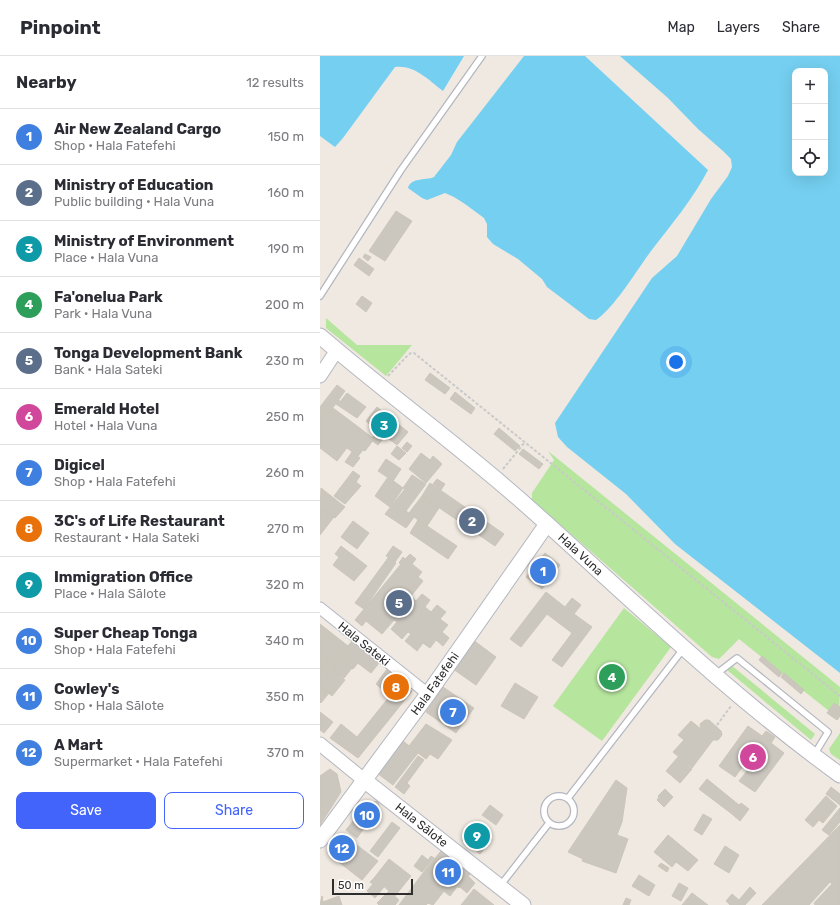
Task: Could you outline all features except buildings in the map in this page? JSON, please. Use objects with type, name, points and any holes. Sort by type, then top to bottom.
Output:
[{"type":"main road","name":"Hala Vuna","points":[[320,336],[547,524],[739,696],[840,775]]},
{"type":"main road","name":"Hala Fatefehi","points":[[320,840],[428,694],[547,524]]},
{"type":"main road","name":"Hala Sālote","points":[[364,780],[523,905]]},
{"type":"street","points":[[320,376],[337,350]]},
{"type":"street","name":"Hala Sateki","points":[[320,608],[428,694]]},
{"type":"street","name":"Hala Sālote","points":[[320,744],[364,780]]},
{"type":"lane","points":[[320,296],[401,170],[482,56]]},
{"type":"lane","points":[[568,798],[684,648]]},
{"type":"lane","points":[[715,675],[737,658],[822,727],[828,732],[814,756]]},
{"type":"lane","points":[[558,796],[568,798],[574,808],[573,816],[570,821],[560,826],[550,823],[546,819],[543,812],[546,802],[558,796]]},
{"type":"lane","points":[[500,887],[550,823]]},
{"type":"path","points":[[385,379],[408,355],[414,353],[840,696]]},
{"type":"path","points":[[494,479],[525,442]]},
{"type":"path","points":[[717,725],[739,696]]},
{"type":"green space","points":[[326,318],[357,345],[412,345],[386,376],[326,328]]},
{"type":"green space","points":[[548,451],[840,687],[839,719],[739,639],[719,659],[712,657],[532,500],[532,493],[554,460]]},
{"type":"green space","points":[[624,608],[671,647],[602,741],[553,706]]},
{"type":"green space","points":[[731,665],[815,734],[811,740],[727,670],[727,667]]},
{"type":"green space","points":[[840,733],[840,760],[831,754],[829,749]]},
{"type":"water","points":[[320,56],[464,56],[443,91],[426,78],[409,68],[395,67],[335,147],[320,136]]},
{"type":"water","points":[[524,56],[585,56],[708,170],[689,202],[651,251],[625,288],[611,306],[596,320],[589,319],[547,287],[542,279],[518,259],[493,244],[487,237],[487,224],[484,218],[465,204],[445,193],[427,200],[408,188],[412,182],[434,177],[451,155],[457,142]]},
{"type":"water","points":[[620,56],[840,56],[840,673],[675,544],[626,494],[567,447],[558,437],[555,423],[652,278],[677,256],[711,199],[728,176],[732,167],[731,159],[698,129],[668,98]]},
{"type":"place","name":"Ministry of Environment","points":[[384,425]]},
{"type":"place","name":"Ministry of Education","points":[[472,521]]},
{"type":"place","name":"Air New Zealand Cargo","points":[[543,571]]},
{"type":"place","name":"Tonga Development Bank","points":[[399,603]]},
{"type":"place","name":"Fa'onelua Park","points":[[612,677]]},
{"type":"place","name":"3C's of Life Restaurant","points":[[396,687]]},
{"type":"place","name":"Digicel","points":[[453,712]]},
{"type":"place","name":"Emerald Hotel","points":[[753,757]]},
{"type":"place","name":"Super Cheap Tonga","points":[[367,815]]},
{"type":"place","name":"Immigration Office","points":[[477,836]]},
{"type":"place","name":"A Mart","points":[[342,848]]},
{"type":"place","name":"Cowley's","points":[[448,872]]}]
